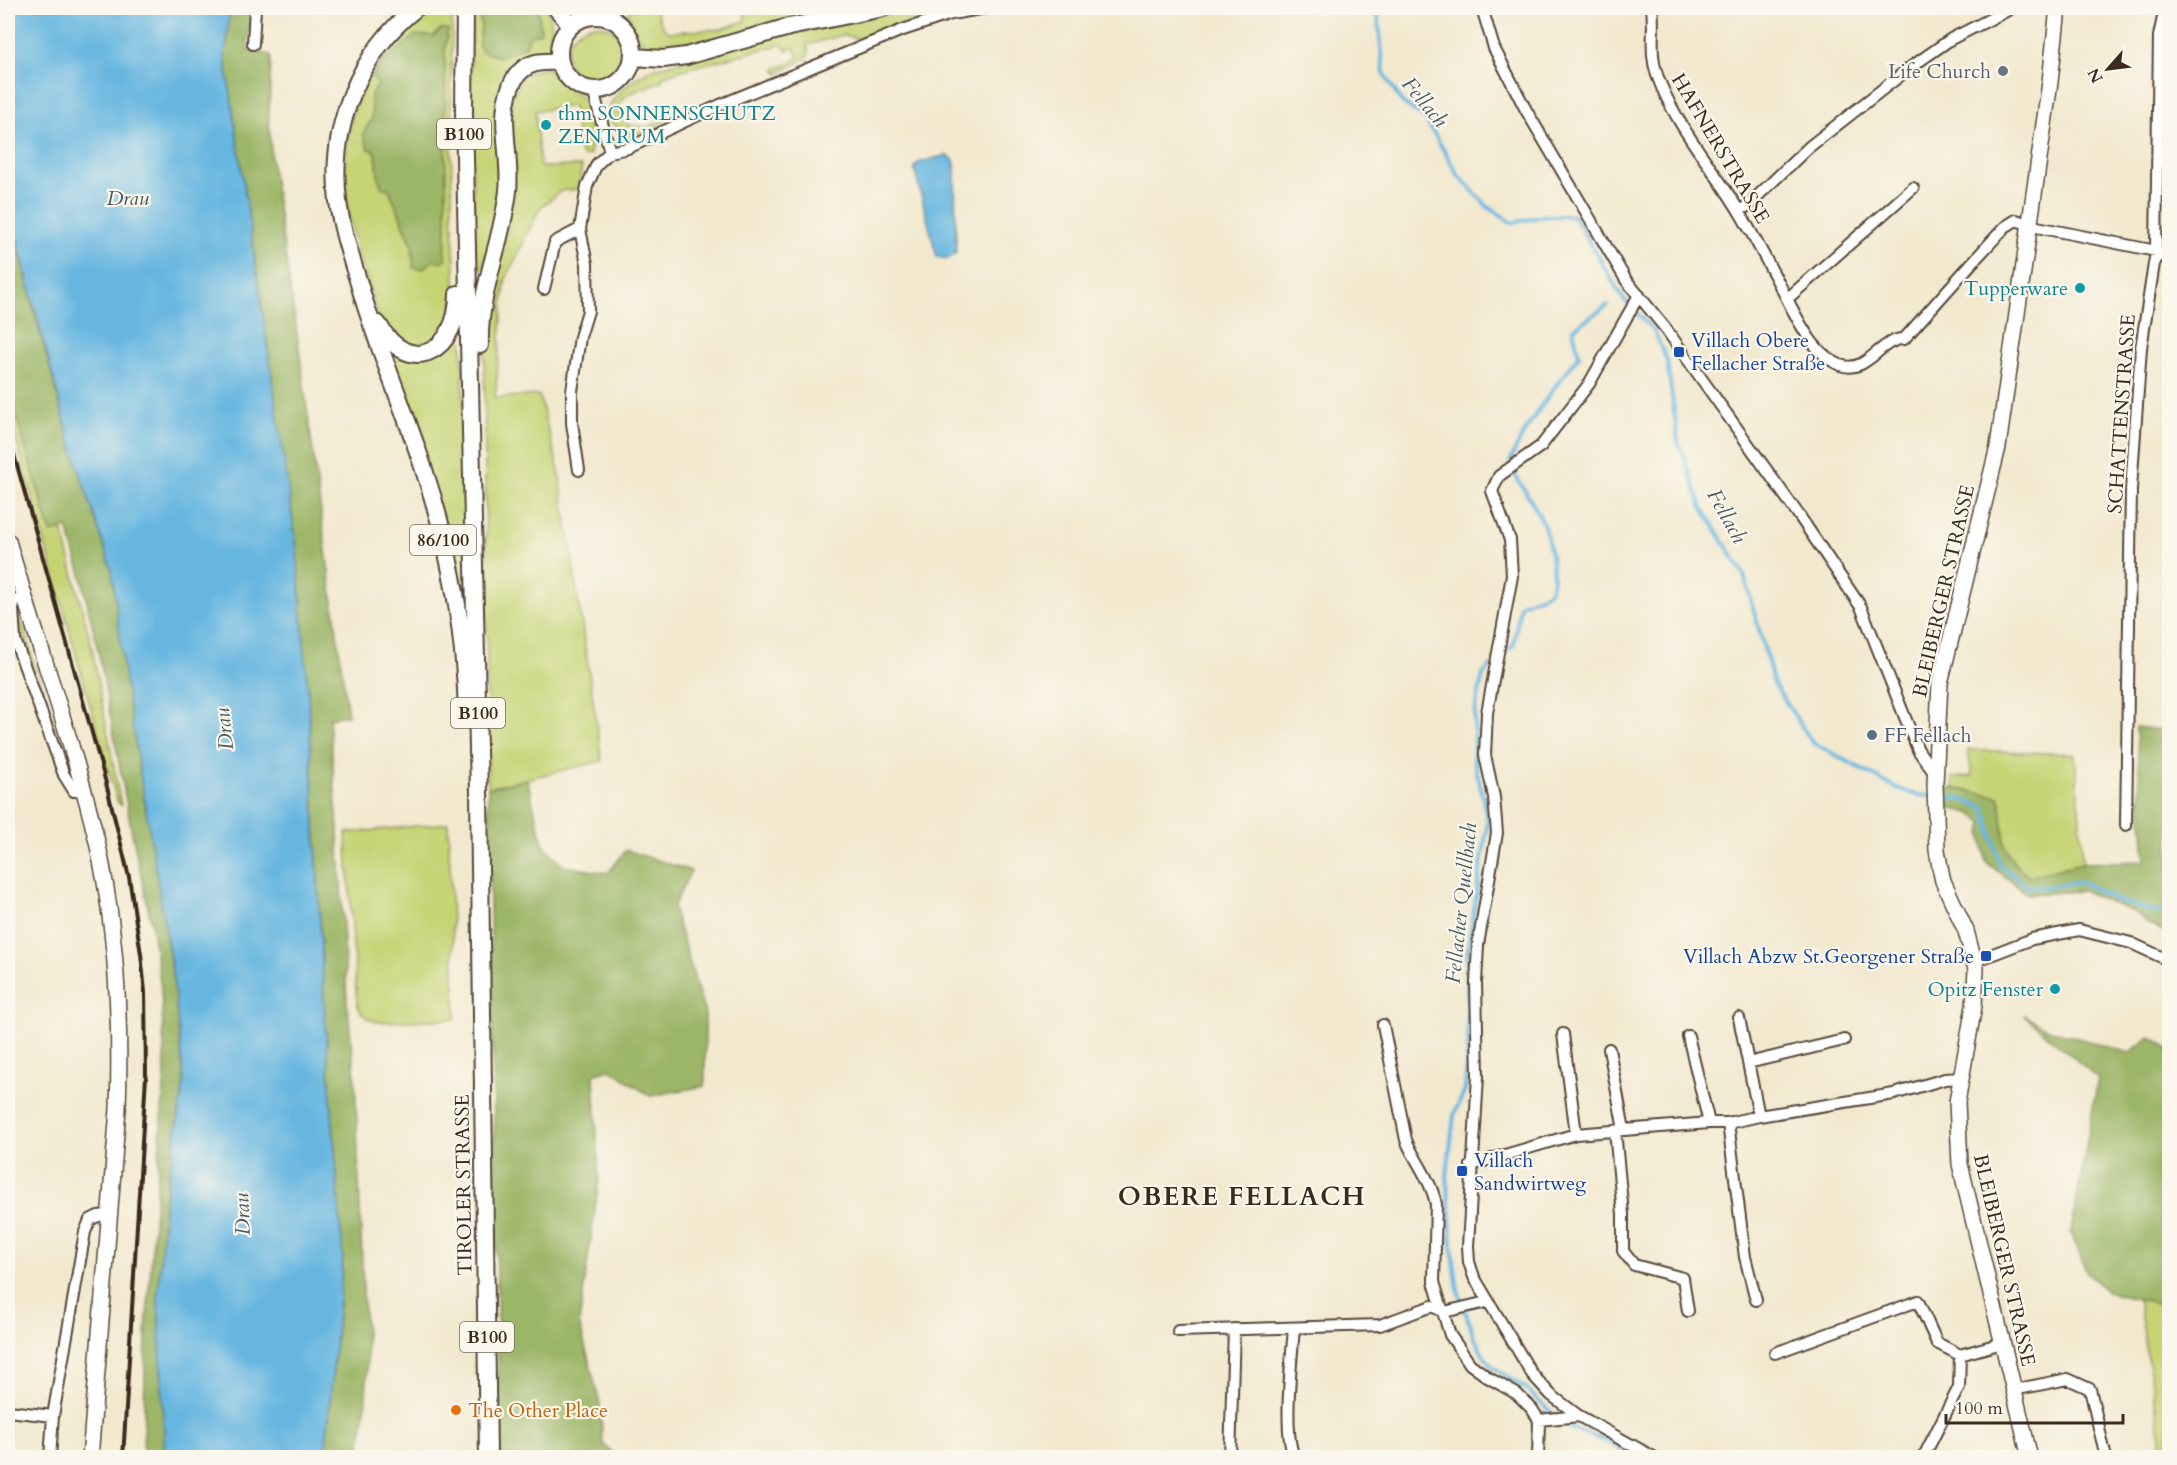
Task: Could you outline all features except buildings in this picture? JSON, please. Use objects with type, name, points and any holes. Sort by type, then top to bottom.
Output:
[{"type":"main road","name":"86/100","points":[[416,8],[383,39],[365,66],[351,94],[341,129],[337,164],[338,200],[344,233],[374,334],[426,474],[440,522],[454,586],[462,647],[469,777],[479,794]]},
{"type":"main road","name":"B100","points":[[465,8],[464,112],[479,794]]},
{"type":"main road","points":[[556,8],[571,25]]},
{"type":"main road","points":[[634,57],[663,59],[686,56],[779,29],[883,8]]},
{"type":"main road","name":"BLEIBERGER STRASSE","points":[[2030,1458],[1960,1164],[1957,1124],[1960,1078],[1974,1006],[1975,961],[1966,931],[1943,881],[1937,850],[1935,779],[1940,683],[1998,447],[2050,82],[2058,8]]},
{"type":"main road","points":[[613,13],[632,40],[634,57],[630,68],[617,84],[609,88],[594,90],[585,88],[571,80],[560,63],[560,44],[571,25],[585,17],[613,13]]},
{"type":"main road","points":[[471,405],[481,374],[479,330],[485,288],[503,220],[508,190],[505,108],[509,91],[516,76],[527,66],[541,61],[560,63]]},
{"type":"main road","name":"86/100","points":[[363,294],[389,341],[399,349],[416,354],[430,352],[441,345],[451,332],[458,312],[458,272],[467,236]]},
{"type":"main road","points":[[8,541],[83,788],[98,847],[109,905],[119,1007],[118,1108],[90,1458]]},
{"type":"main road","name":"TIROLER STRASSE","points":[[479,794],[488,1458]]},
{"type":"street","points":[[253,44],[255,8]]},
{"type":"street","points":[[579,470],[572,423],[572,391],[580,337],[588,311],[587,264],[580,229],[587,186],[597,165],[610,152],[628,148],[720,105],[900,31],[951,14],[986,8]]},
{"type":"street","points":[[1482,8],[1494,48],[1526,110],[1626,280],[1634,304],[1666,329],[1798,514],[1861,608],[1918,750],[1935,779]]},
{"type":"street","name":"HAFNERSTRASSE","points":[[1652,8],[1652,58],[1663,90],[1683,127],[1739,210],[1801,325],[1818,348],[1834,362],[1842,366],[1858,366],[1893,342],[1904,339],[2005,227],[2016,220],[2029,223]]},
{"type":"street","points":[[1739,210],[1746,207],[1809,147],[1911,67],[1951,39],[2012,8]]},
{"type":"street","name":"SCHATTENSTRASSE","points":[[2126,825],[2132,489],[2140,348],[2156,251],[2159,36],[2165,8]]},
{"type":"street","points":[[594,90],[610,152]]},
{"type":"street","points":[[1787,299],[1913,189]]},
{"type":"street","points":[[2029,223],[2037,227],[2156,251],[2169,262]]},
{"type":"street","points":[[544,289],[555,243],[580,229]]},
{"type":"street","points":[[1634,304],[1589,384],[1541,446],[1499,476],[1492,491],[1510,540],[1512,576],[1487,713],[1485,755],[1494,797],[1497,833],[1478,941],[1476,983],[1478,1076],[1468,1246],[1474,1277],[1532,1374],[1551,1395],[1579,1416],[1656,1458]]},
{"type":"street","points":[[1975,961],[2032,939],[2079,930],[2131,944],[2169,961]]},
{"type":"street","points":[[1739,1018],[1759,1116]]},
{"type":"street","points":[[1383,1025],[1406,1140],[1413,1157],[1434,1192],[1436,1204],[1434,1282],[1450,1335],[1470,1364],[1516,1394],[1543,1420]]},
{"type":"street","points":[[1563,1034],[1576,1134]]},
{"type":"street","points":[[1688,1036],[1709,1123]]},
{"type":"street","points":[[1749,1063],[1844,1040]]},
{"type":"street","points":[[1609,1049],[1619,1131],[1623,1251],[1634,1265],[1683,1278],[1688,1311]]},
{"type":"street","points":[[1471,1165],[1576,1134],[1728,1123],[1894,1094],[1952,1078],[1960,1078]]},
{"type":"street","points":[[1728,1123],[1745,1257],[1756,1300]]},
{"type":"street","points":[[50,1458],[53,1416],[85,1232],[90,1220],[109,1215]]},
{"type":"street","points":[[1774,1353],[1918,1301],[1937,1343],[1960,1355],[2002,1343]]},
{"type":"street","points":[[1178,1331],[1380,1325],[1432,1306],[1444,1312],[1487,1302]]},
{"type":"street","points":[[1294,1328],[1289,1417],[1291,1451],[1295,1458]]},
{"type":"street","points":[[1230,1458],[1234,1329]]},
{"type":"street","points":[[1923,1458],[1959,1387],[1960,1355]]},
{"type":"street","name":"BLEIBERGER STRASSE","points":[[2013,1390],[2068,1379],[2090,1389],[2106,1458]]},
{"type":"street","points":[[8,1411],[53,1416]]},
{"type":"street","points":[[1543,1420],[1579,1416]]},
{"type":"street","points":[[1538,1458],[1543,1420]]},
{"type":"green space","points":[[230,8],[251,8],[247,49],[271,55],[269,120],[272,168],[297,333],[348,715],[329,718],[338,829],[347,1001],[355,1076],[367,1349],[364,1422],[358,1457],[325,1457],[343,1258],[325,1019],[308,692],[296,542],[225,55]]},
{"type":"green space","points":[[429,8],[453,8],[451,108],[454,300],[451,316],[444,329],[429,342],[417,346],[399,342],[380,320],[353,235],[346,198],[345,162],[350,128],[360,96],[376,65],[399,36]],"holes":[[[441,29],[448,29],[445,51],[446,236],[444,260],[434,260],[422,269],[412,256],[413,247],[389,189],[378,175],[376,153],[363,134],[372,119],[378,85]]]},
{"type":"green space","points":[[473,8],[477,8],[481,24],[479,45],[539,13],[536,8],[546,8],[551,20],[553,37],[552,56],[514,71],[501,209],[483,268],[479,270],[475,268],[470,83]]},
{"type":"green space","points":[[477,8],[536,8],[539,13],[541,32],[530,36],[525,47],[498,57],[481,51],[479,45],[481,24]]},
{"type":"green space","points":[[629,8],[654,8],[664,29],[669,32],[721,29],[745,21],[745,11],[753,8],[854,8],[771,24],[702,46],[673,51],[658,49],[640,40],[630,23]]},
{"type":"green space","points":[[919,8],[950,8],[859,39],[843,35],[807,45],[809,52],[807,58],[778,74],[775,69],[791,63],[798,57],[794,48],[786,50],[782,44],[678,71],[662,77],[662,81],[628,94],[620,103],[620,115],[630,126],[647,127],[692,107],[694,108],[692,111],[633,136],[618,129],[610,120],[609,111],[612,101],[630,83],[652,69],[781,35]]},
{"type":"green space","points":[[590,25],[602,25],[617,33],[625,48],[625,60],[617,75],[602,83],[590,83],[575,75],[567,60],[567,48],[575,33]]},
{"type":"green space","points":[[441,29],[448,29],[445,51],[445,260],[439,262],[434,260],[422,269],[413,268],[413,247],[389,189],[381,187],[376,153],[368,148],[363,134],[372,119],[371,95],[378,85],[372,76],[381,63],[416,35],[434,36]]},
{"type":"green space","points":[[546,68],[557,74],[578,95],[586,107],[590,127],[590,155],[583,156],[580,151],[573,106],[535,111],[540,167],[582,166],[578,189],[561,191],[540,208],[505,281],[495,398],[539,395],[559,471],[602,761],[488,788],[484,330],[508,223],[508,105],[524,74]]},
{"type":"green space","points":[[8,177],[12,221],[37,322],[70,441],[112,571],[125,680],[173,977],[184,1082],[165,1199],[158,1294],[165,1457],[143,1457],[146,1332],[165,1072],[161,989],[151,922],[100,660],[80,570],[67,527],[51,533],[8,389]]},
{"type":"green space","points":[[458,339],[462,342],[468,602],[465,605],[461,603],[388,350],[450,345]]},
{"type":"green space","points":[[8,389],[51,533],[62,529],[92,648],[121,806],[117,801],[8,411]]},
{"type":"green space","points":[[17,608],[69,776],[22,651],[15,611]]},
{"type":"green space","points":[[2136,727],[2169,731],[2169,934],[2149,924],[2136,913],[2084,891],[2028,894],[1986,862],[1981,834],[1983,822],[1970,813],[1946,807],[1944,790],[1953,788],[2000,797],[2005,846],[2014,863],[2029,876],[2083,863],[2145,861]]},
{"type":"green space","points":[[1968,750],[2075,754],[2083,863],[2029,876],[2014,863],[2005,846],[2000,798],[1953,788],[1952,778],[1972,776]]},
{"type":"green space","points":[[527,779],[543,844],[563,866],[608,873],[626,850],[691,871],[673,907],[705,1014],[705,1086],[650,1096],[610,1069],[594,1074],[599,1180],[579,1323],[600,1403],[603,1444],[617,1457],[500,1457],[488,788]]},
{"type":"green space","points":[[448,823],[456,1019],[377,1022],[361,1013],[357,1002],[346,833]]},
{"type":"green space","points":[[2023,1015],[2050,1030],[2129,1053],[2150,1037],[2169,1048],[2169,1306],[2107,1292],[2087,1273],[2071,1233],[2098,1078]]},
{"type":"green space","points":[[2138,1298],[2169,1306],[2169,1457],[2164,1457]]},
{"type":"water","name":"Drau","points":[[8,8],[230,8],[225,55],[296,542],[308,692],[325,1019],[343,1258],[325,1457],[165,1457],[158,1294],[165,1199],[184,1082],[173,977],[125,680],[112,571],[70,441],[12,221],[8,177]]},
{"type":"water","points":[[946,155],[955,163],[956,253],[948,259],[937,257],[915,172],[918,163]]},
{"type":"waterway","name":"Fellach","points":[[1377,8],[1384,74],[1402,102],[1425,118],[1458,175],[1487,206],[1512,223],[1544,216],[1574,216],[1622,297],[1654,331],[1667,361],[1678,441],[1702,507],[1744,575],[1774,684],[1812,742],[1894,787],[1916,795],[1933,796]]},
{"type":"waterway","name":"Fellacher Quellbach","points":[[1510,462],[1516,448],[1550,393],[1579,356],[1573,329],[1608,305]]},
{"type":"waterway","name":"Fellacher Quellbach","points":[[1510,649],[1514,644],[1520,605],[1549,591],[1553,577],[1549,545],[1541,519],[1515,475]]},
{"type":"waterway","name":"Fellacher Quellbach","points":[[1490,666],[1483,675],[1475,711],[1474,759],[1488,821],[1467,955],[1468,1047],[1465,1090],[1454,1115],[1447,1175],[1452,1246],[1458,1290],[1475,1339],[1484,1356],[1492,1366],[1526,1389],[1554,1415]]},
{"type":"waterway","name":"Fellach","points":[[1940,796],[1957,798],[1984,807],[2000,865],[2028,887],[2082,882],[2115,900],[2170,916]]},
{"type":"waterway","name":"Fellacher Quellbach","points":[[1560,1420],[1568,1427],[1609,1442],[1630,1458]]},
{"type":"railway","points":[[8,433],[106,783],[129,877],[141,954],[145,992],[146,1076],[123,1458]]},
{"type":"place","name":"Life Church","points":[[2003,71]]},
{"type":"place","name":"thm SONNENSCHUTZ ZENTRUM","points":[[546,125]]},
{"type":"place","name":"Tupperware","points":[[2080,288]]},
{"type":"place","name":"Villach Obere Fellacher Straße","points":[[1679,352]]},
{"type":"place","name":"FF Fellach","points":[[1872,735]]},
{"type":"place","name":"Villach Abzw St.Georgener Straße","points":[[1986,956]]},
{"type":"place","name":"Opitz Fenster","points":[[2055,989]]},
{"type":"place","name":"Villach Sandwirtweg","points":[[1462,1171]]},
{"type":"place","name":"The Other Place","points":[[456,1410]]},
{"type":"district","name":"OBERE FELLACH","points":[[1242,1196]]}]
